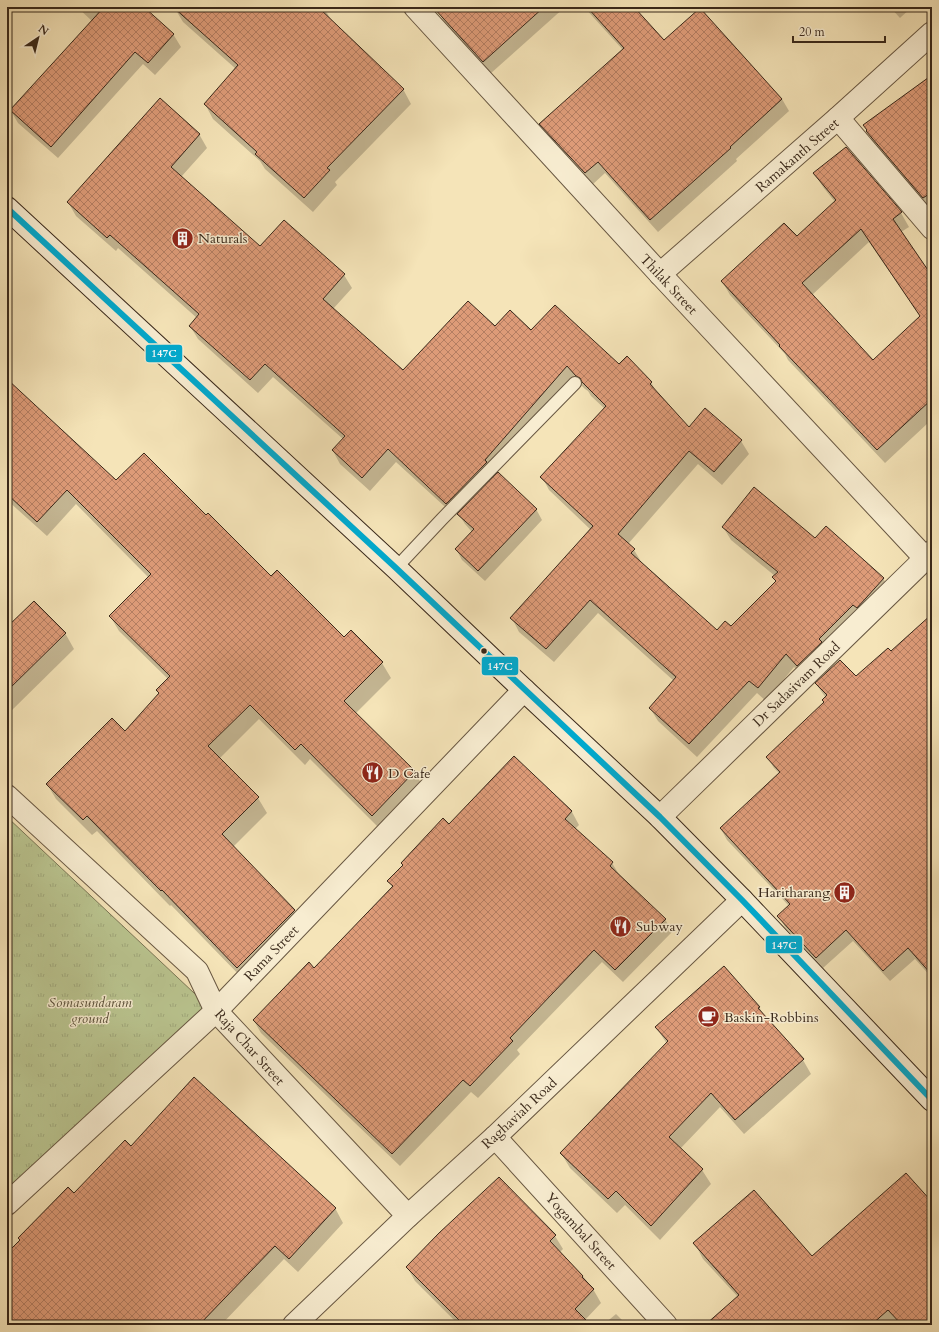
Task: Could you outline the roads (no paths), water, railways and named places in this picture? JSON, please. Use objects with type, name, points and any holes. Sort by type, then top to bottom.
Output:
[{"type":"street","name":"Thilak Street","points":[[414,7],[660,274],[928,555]]},
{"type":"street","name":"Ramakanth Street","points":[[660,274],[838,118],[932,33]]},
{"type":"street","points":[[838,118],[932,228]]},
{"type":"street","points":[[7,208],[396,568],[660,817],[742,900],[932,1100]]},
{"type":"street","name":"Dr Sadasivam Road","points":[[660,817],[928,555]]},
{"type":"street","name":"Rama Street","points":[[7,1204],[216,1011],[524,690]]},
{"type":"street","name":"Raja Char Street","points":[[7,796],[197,971],[216,1011],[408,1216]]},
{"type":"street","name":"Raghaviah Road","points":[[294,1325],[408,1216],[495,1137],[742,900]]},
{"type":"street","name":"Yogambal Street","points":[[495,1137],[666,1325]]},
{"type":"lane","points":[[396,568],[574,383]]},
{"type":"place","name":"Naturals","points":[[182,238]]},
{"type":"place","name":"D Cafe","points":[[373,773]]},
{"type":"place","name":"Haritharang","points":[[845,892]]},
{"type":"place","name":"Subway","points":[[621,926]]},
{"type":"place","name":"Baskin-Robbins","points":[[708,1017]]},
{"type":"park label","name":"Somasundaram ground","points":[[90,1010]]}]
